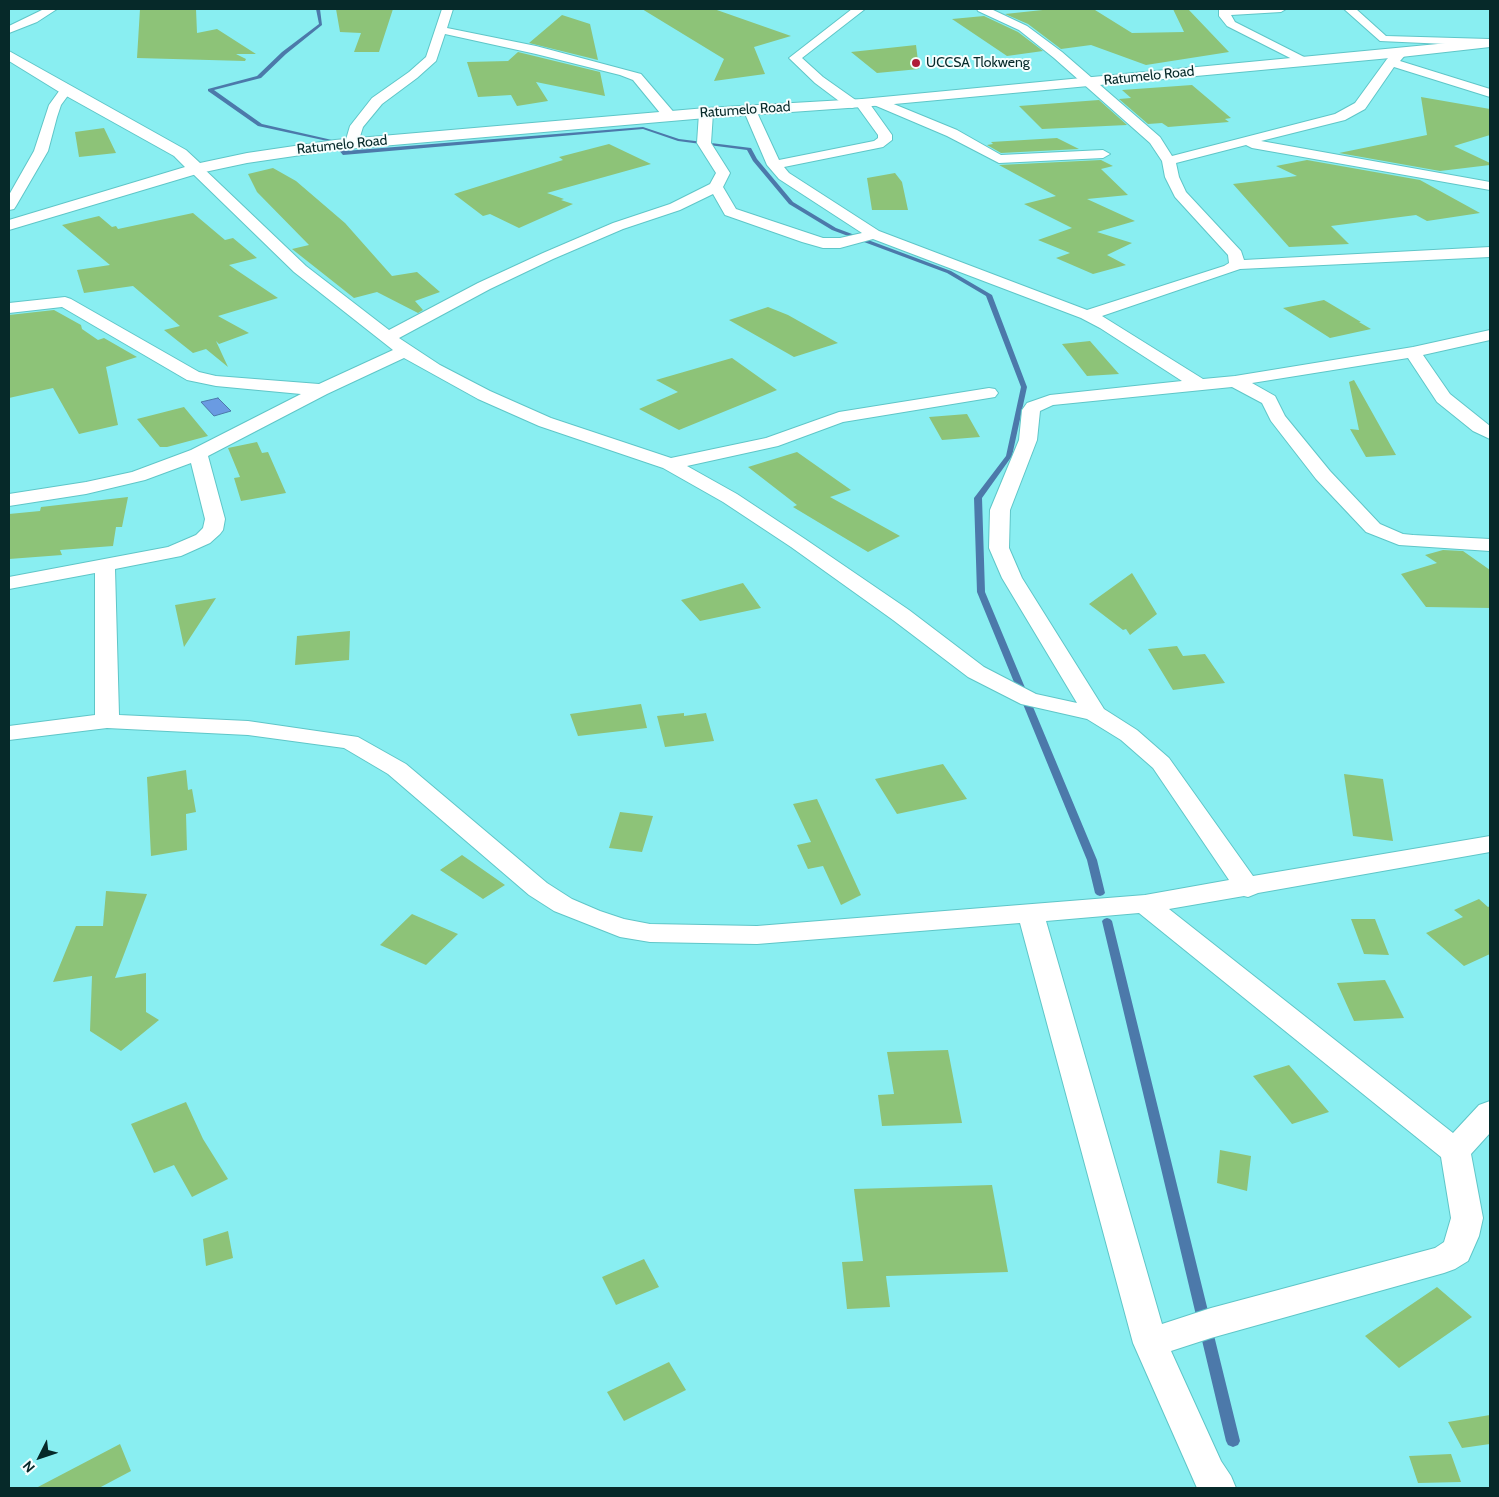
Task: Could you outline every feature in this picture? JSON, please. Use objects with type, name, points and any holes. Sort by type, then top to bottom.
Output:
[{"type":"street","points":[[9,30],[33,20],[51,9]]},
{"type":"street","points":[[352,143],[357,126],[377,101],[413,75],[432,58],[447,9]]},
{"type":"street","points":[[774,165],[878,144],[884,140],[885,135],[857,103],[819,80],[796,58],[859,9]]},
{"type":"street","points":[[982,9],[1023,28],[1058,54],[1155,140],[1169,162],[1172,177],[1180,194],[1236,254],[1237,266]]},
{"type":"street","points":[[1281,9],[1224,10],[1226,19],[1232,24],[1306,61]]},
{"type":"street","points":[[1350,9],[1380,38],[1384,39],[1490,43]]},
{"type":"street","points":[[441,30],[536,50],[624,72],[637,77],[670,116]]},
{"type":"street","name":"Ratumelo Road","points":[[9,226],[196,169],[288,151],[352,143],[706,112],[879,102],[1306,61],[1396,58],[1490,43]]},
{"type":"street","points":[[9,55],[66,90],[180,153],[300,269],[406,351],[434,369],[484,395],[545,422],[670,464],[730,498],[798,543],[901,615],[976,672],[1029,699],[1095,714],[1129,735],[1161,762],[1248,888]]},
{"type":"street","points":[[1169,162],[1334,120],[1360,106],[1396,58],[1490,93]]},
{"type":"street","points":[[9,206],[41,151],[50,117],[55,105],[66,90]]},
{"type":"street","points":[[879,102],[952,133],[999,158],[1103,154]]},
{"type":"street","points":[[749,109],[774,165],[784,176],[874,234],[970,272],[1087,314],[1106,324],[1200,385]]},
{"type":"street","points":[[388,337],[484,286],[548,256],[618,226],[675,207],[716,188],[723,174],[721,167],[704,143],[706,112]]},
{"type":"street","points":[[1243,142],[1412,170],[1490,186]]},
{"type":"street","points":[[716,188],[730,212]]},
{"type":"street","points":[[675,207],[730,212],[823,243],[840,243],[874,234]]},
{"type":"street","points":[[1087,314],[1237,266],[1490,252]]},
{"type":"street","points":[[9,308],[66,302],[192,376],[216,382],[321,390]]},
{"type":"street","points":[[1095,714],[1012,578],[999,548],[1000,510],[1028,440],[1031,410],[1038,404],[1050,400],[1235,381],[1413,352],[1490,335]]},
{"type":"street","points":[[9,500],[86,488],[138,476],[198,454],[321,390],[406,351]]},
{"type":"street","points":[[1413,352],[1443,398],[1490,434]]},
{"type":"street","points":[[1235,381],[1269,400],[1277,417],[1324,475],[1373,528],[1398,539],[1413,542],[1490,545]]},
{"type":"street","points":[[670,464],[771,442],[839,416],[989,394]]},
{"type":"street","points":[[9,583],[174,552],[203,539],[213,530],[215,519],[198,454]]},
{"type":"street","points":[[105,566],[107,721]]},
{"type":"street","points":[[9,733],[107,721],[248,728],[350,742],[372,752],[397,769],[538,889],[563,905],[620,928],[650,933],[757,935],[1145,904],[1248,888],[1490,844]]},
{"type":"street","points":[[1145,904],[1454,1151],[1467,1218],[1464,1236],[1457,1250],[1444,1259],[1211,1323],[1165,1338]]},
{"type":"street","points":[[1031,914],[1208,1473],[1218,1488]]},
{"type":"street","points":[[1454,1151],[1490,1113]]},
{"type":"water","points":[[218,398],[231,411],[214,416],[201,402]]},
{"type":"building","points":[[140,9],[196,9],[197,33],[217,29],[256,54],[236,54],[246,59],[245,61],[137,58]]},
{"type":"building","points":[[336,9],[393,9],[379,52],[354,52],[361,33],[340,32]]},
{"type":"building","points":[[642,9],[714,9],[791,36],[754,47],[765,74],[714,81],[724,59]]},
{"type":"building","points":[[1052,9],[1095,10],[1132,33],[1184,32],[1173,9],[1188,9],[1229,52],[1146,65],[1091,45],[1061,49],[1028,24],[1005,14]]},
{"type":"building","points":[[562,15],[590,24],[598,60],[529,43]]},
{"type":"building","points":[[984,16],[1018,32],[1043,51],[1007,56],[952,19]]},
{"type":"building","points":[[916,45],[919,69],[877,73],[851,52]]},
{"type":"building","points":[[518,52],[600,72],[605,96],[536,82],[548,101],[517,106],[511,95],[478,97],[467,62],[508,61]]},
{"type":"building","points":[[1192,85],[1231,118],[1225,119],[1229,122],[1168,127],[1162,123],[1148,124],[1119,99],[1131,98],[1122,90]]},
{"type":"building","points":[[1421,97],[1490,109],[1490,135],[1454,146],[1490,163],[1490,165],[1440,171],[1339,153],[1427,135]]},
{"type":"building","points":[[1099,100],[1127,125],[1042,129],[1019,106]]},
{"type":"building","points":[[104,128],[116,153],[79,157],[75,132]]},
{"type":"building","points":[[1057,138],[1079,149],[1001,153],[987,145],[993,144],[991,142]]},
{"type":"building","points":[[609,144],[651,164],[547,193],[573,204],[519,228],[490,214],[483,216],[454,194],[563,160],[559,157]]},
{"type":"building","points":[[1101,160],[1113,166],[1101,169],[1128,195],[1087,199],[1135,221],[1097,232],[1132,243],[1107,255],[1126,265],[1093,274],[1056,258],[1070,253],[1038,240],[1072,228],[1024,204],[1056,196],[999,165]]},
{"type":"building","points":[[1307,160],[1420,180],[1480,213],[1427,221],[1416,215],[1331,226],[1349,244],[1289,247],[1233,184],[1297,176],[1276,166]]},
{"type":"building","points":[[273,168],[296,181],[345,223],[392,276],[417,272],[440,292],[415,301],[423,310],[418,313],[377,292],[354,298],[292,249],[309,245],[257,192],[248,174]]},
{"type":"building","points":[[895,173],[902,182],[908,210],[872,210],[867,178]]},
{"type":"building","points":[[193,213],[225,240],[233,238],[257,258],[229,265],[278,298],[218,316],[249,333],[219,344],[216,341],[228,367],[206,349],[193,353],[164,330],[180,326],[133,286],[84,293],[77,270],[110,265],[62,225],[99,216],[112,227],[116,226],[118,229]]},
{"type":"building","points":[[1324,300],[1371,329],[1330,338],[1283,308]]},
{"type":"building","points":[[768,307],[788,315],[838,343],[794,357],[729,320]]},
{"type":"building","points":[[54,310],[81,325],[82,329],[98,340],[104,338],[137,357],[106,367],[118,425],[79,434],[53,388],[9,398],[9,315]]},
{"type":"building","points":[[1090,341],[1119,374],[1087,376],[1062,344]]},
{"type":"building","points":[[732,358],[777,390],[679,430],[639,409],[678,392],[656,380]]},
{"type":"building","points":[[1354,380],[1396,455],[1366,457],[1350,429],[1359,430],[1349,382]]},
{"type":"building","points":[[184,407],[208,436],[167,447],[160,447],[137,419]]},
{"type":"building","points":[[967,414],[980,437],[942,440],[929,417]]},
{"type":"building","points":[[257,442],[262,453],[268,452],[286,493],[241,501],[234,478],[240,477],[228,448]]},
{"type":"building","points":[[797,452],[851,490],[830,497],[900,536],[868,552],[793,507],[797,505],[748,467]]},
{"type":"building","points":[[128,497],[122,527],[116,527],[113,546],[60,550],[62,555],[9,559],[9,514],[40,511],[41,507]]},
{"type":"building","points":[[1443,550],[1463,551],[1490,570],[1490,608],[1426,607],[1401,574],[1437,563],[1425,555]]},
{"type":"building","points":[[1132,573],[1157,614],[1130,635],[1126,629],[1123,630],[1089,604]]},
{"type":"building","points":[[743,583],[761,608],[700,621],[681,600]]},
{"type":"building","points":[[216,598],[184,647],[175,605]]},
{"type":"building","points":[[350,631],[349,660],[295,665],[297,636]]},
{"type":"building","points":[[1177,646],[1183,656],[1205,654],[1225,683],[1173,690],[1148,649]]},
{"type":"building","points":[[641,704],[647,728],[578,736],[570,714]]},
{"type":"building","points":[[684,713],[684,716],[706,713],[714,741],[665,747],[657,716]]},
{"type":"building","points":[[943,764],[967,799],[897,814],[875,779]]},
{"type":"building","points":[[186,770],[188,790],[192,789],[196,812],[186,814],[187,850],[151,856],[147,777]]},
{"type":"building","points":[[1344,774],[1383,779],[1393,841],[1353,836]]},
{"type":"building","points":[[817,799],[861,895],[841,905],[823,866],[808,869],[797,845],[811,842],[793,804]]},
{"type":"building","points":[[620,812],[653,816],[642,852],[609,848]]},
{"type":"building","points":[[462,855],[505,885],[483,899],[440,870]]},
{"type":"building","points":[[106,891],[147,894],[115,978],[146,973],[146,1012],[159,1020],[121,1051],[90,1031],[92,976],[53,982],[76,926],[103,926]]},
{"type":"building","points":[[1479,899],[1488,907],[1490,906],[1490,954],[1464,966],[1426,933],[1463,917],[1454,910]]},
{"type":"building","points":[[412,914],[458,934],[426,965],[380,945]]},
{"type":"building","points":[[1351,919],[1375,919],[1389,955],[1364,954]]},
{"type":"building","points":[[1385,980],[1404,1018],[1354,1021],[1337,983]]},
{"type":"building","points":[[948,1050],[962,1123],[882,1126],[878,1095],[894,1094],[887,1052]]},
{"type":"building","points":[[1289,1065],[1329,1112],[1292,1124],[1253,1076]]},
{"type":"building","points":[[186,1102],[203,1139],[228,1179],[192,1197],[174,1165],[154,1173],[131,1124]]},
{"type":"building","points":[[1220,1150],[1251,1156],[1247,1191],[1217,1183]]},
{"type":"building","points":[[992,1185],[1008,1272],[886,1276],[890,1307],[847,1309],[842,1262],[863,1261],[854,1189]]},
{"type":"building","points":[[228,1231],[233,1258],[206,1266],[203,1239]]},
{"type":"building","points":[[644,1259],[659,1287],[616,1305],[602,1277]]},
{"type":"building","points":[[1437,1287],[1472,1317],[1399,1368],[1365,1336]]},
{"type":"building","points":[[669,1362],[686,1390],[624,1421],[607,1392]]},
{"type":"building","points":[[1490,1415],[1490,1444],[1462,1448],[1448,1422]]},
{"type":"building","points":[[120,1444],[131,1471],[99,1488],[36,1488]]},
{"type":"building","points":[[1451,1454],[1461,1482],[1418,1483],[1409,1456]]},
{"type":"waterway","points":[[318,9],[321,24],[284,53],[259,77],[210,90],[260,125],[330,141]]},
{"type":"waterway","points":[[340,148],[343,153],[643,128],[678,140],[749,149],[755,160],[791,203],[834,229],[949,272],[989,295],[1024,387],[1009,456],[978,498],[981,592],[1092,860],[1100,893]]},
{"type":"waterway","points":[[1107,921],[1233,1441]]},
{"type":"place","name":"UCCSA Tlokweng","points":[[916,63]]}]
